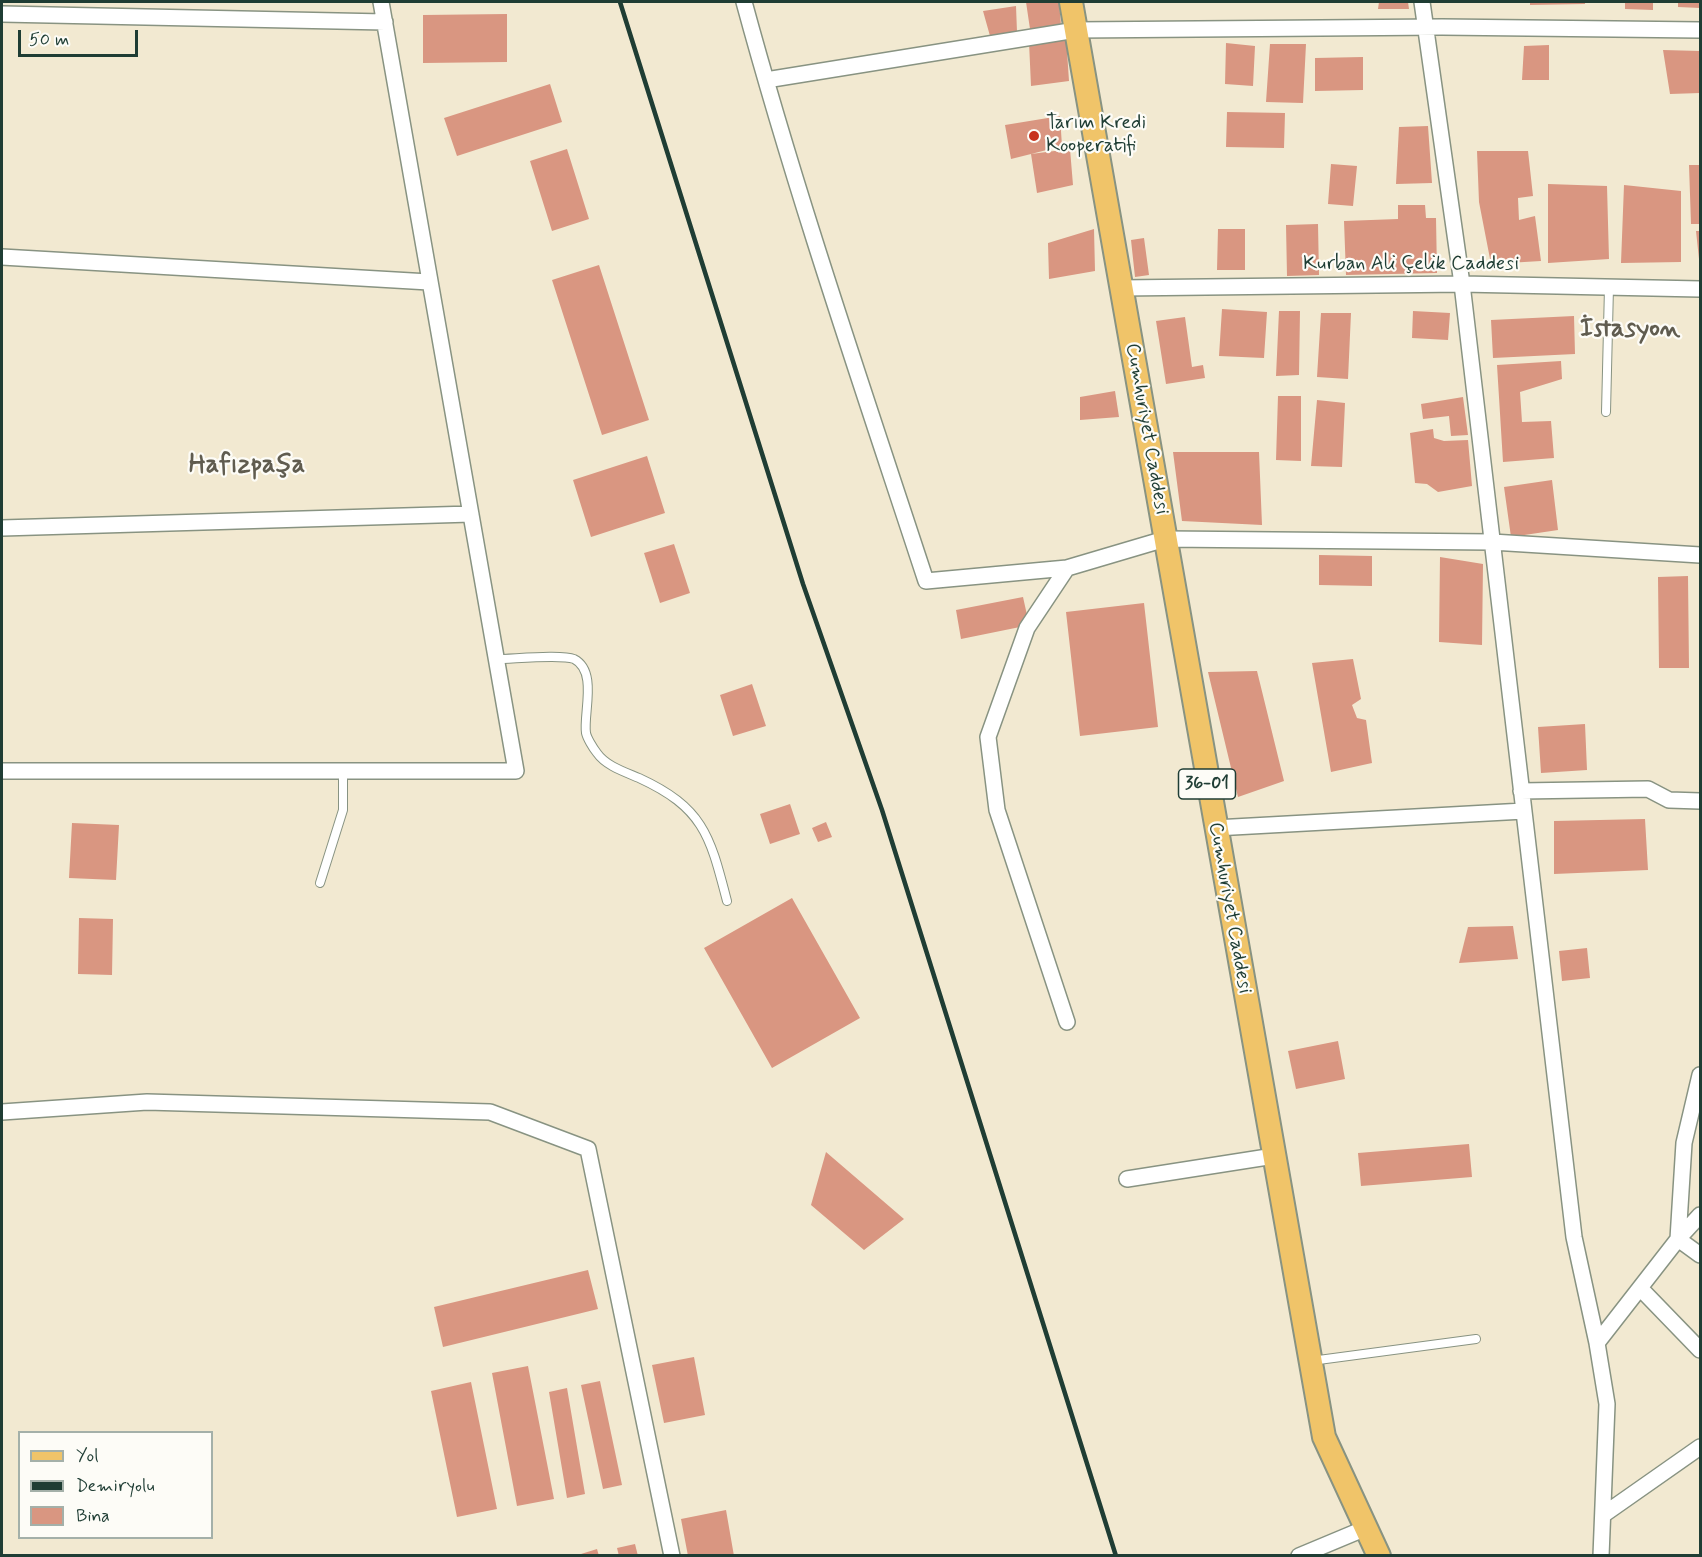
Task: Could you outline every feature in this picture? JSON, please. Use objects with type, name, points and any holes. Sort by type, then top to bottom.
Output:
[{"type":"main road","name":"Cumhuriyet Caddesi","points":[[1071,2],[1324,1437],[1379,1556]]},
{"type":"street","points":[[2,771],[516,771],[381,2]]},
{"type":"street","points":[[744,2],[766,80],[926,581],[1067,568],[1165,539],[1492,542],[1701,555]]},
{"type":"street","points":[[1422,2],[1462,284],[1574,1237],[1597,1343],[1606,1404],[1601,1556]]},
{"type":"street","points":[[2,14],[385,22]]},
{"type":"street","points":[[766,80],[1076,30],[1425,27],[1701,30]]},
{"type":"street","points":[[2,257],[429,282]]},
{"type":"street","name":"Kurban Ali Çelik Caddesi","points":[[1121,288],[1462,284],[1701,289]]},
{"type":"street","points":[[2,528],[471,514]]},
{"type":"street","points":[[1067,568],[1027,628],[988,738],[997,810],[1067,1022]]},
{"type":"street","points":[[1521,791],[1648,789],[1669,800],[1701,801]]},
{"type":"street","points":[[1215,828],[1524,811]]},
{"type":"street","points":[[1678,1239],[1684,1143],[1701,1075]]},
{"type":"street","points":[[2,1112],[147,1102],[490,1112],[588,1149],[672,1556]]},
{"type":"street","points":[[1128,1179],[1274,1156]]},
{"type":"street","points":[[1597,1343],[1678,1239],[1701,1215]]},
{"type":"street","points":[[1678,1239],[1701,1255]]},
{"type":"street","points":[[1640,1288],[1701,1350]]},
{"type":"street","points":[[1603,1515],[1701,1446]]},
{"type":"street","points":[[1299,1556],[1366,1528]]},
{"type":"lane","points":[[1606,412],[1609,287]]},
{"type":"lane","points":[[496,659],[562,658],[573,659],[577,663],[584,672],[588,687],[586,733],[597,753],[605,761],[668,791],[696,816],[713,848],[726,901]]},
{"type":"lane","points":[[320,883],[344,810],[344,771]]},
{"type":"lane","points":[[1310,1361],[1476,1339]]},
{"type":"building","points":[[1026,2],[1059,2],[1061,25],[1030,29]]},
{"type":"building","points":[[1379,2],[1408,2],[1409,9],[1378,9]]},
{"type":"building","points":[[1530,2],[1585,2],[1585,4],[1530,5]]},
{"type":"building","points":[[1625,2],[1653,2],[1653,10],[1625,9]]},
{"type":"building","points":[[1678,2],[1700,2],[1700,8],[1678,7]]},
{"type":"building","points":[[1016,6],[1017,32],[990,36],[983,11]]},
{"type":"building","points":[[507,14],[507,62],[423,63],[423,15]]},
{"type":"building","points":[[1066,36],[1069,81],[1031,86],[1029,42]]},
{"type":"building","points":[[1226,43],[1255,46],[1253,86],[1225,84]]},
{"type":"building","points":[[1270,44],[1306,44],[1303,103],[1266,102]]},
{"type":"building","points":[[1549,45],[1549,80],[1522,80],[1524,46]]},
{"type":"building","points":[[1663,50],[1700,51],[1700,93],[1670,94]]},
{"type":"building","points":[[1363,57],[1363,90],[1315,91],[1315,58]]},
{"type":"building","points":[[550,84],[562,122],[457,156],[444,118]]},
{"type":"building","points":[[1227,112],[1285,113],[1284,148],[1226,147]]},
{"type":"building","name":"Tarım Kredi Kooperatifi","points":[[1060,116],[1062,146],[1011,159],[1005,125]]},
{"type":"building","points":[[1428,126],[1432,183],[1396,184],[1399,127]]},
{"type":"building","points":[[567,149],[589,219],[552,231],[530,161]]},
{"type":"building","name":"Tarım Kredi Kooperatifi","points":[[1070,149],[1073,185],[1037,193],[1031,154]]},
{"type":"building","points":[[1477,151],[1528,151],[1533,196],[1518,198],[1519,220],[1535,216],[1541,261],[1491,264],[1479,202]]},
{"type":"building","points":[[1331,164],[1357,166],[1353,206],[1328,204]]},
{"type":"building","points":[[1689,165],[1700,165],[1700,224],[1691,224]]},
{"type":"building","points":[[1548,184],[1607,186],[1609,259],[1548,263]]},
{"type":"building","points":[[1624,185],[1681,191],[1681,262],[1621,263]]},
{"type":"building","points":[[1398,205],[1425,205],[1426,218],[1436,218],[1437,273],[1346,275],[1344,221],[1398,219]]},
{"type":"building","points":[[1318,224],[1319,275],[1287,276],[1286,225]]},
{"type":"building","points":[[1094,229],[1095,271],[1049,279],[1048,243]]},
{"type":"building","points":[[1218,229],[1245,229],[1245,270],[1217,270]]},
{"type":"building","points":[[1696,231],[1700,231],[1700,259],[1699,259]]},
{"type":"building","points":[[1144,238],[1149,275],[1135,277],[1131,240]]},
{"type":"building","points":[[599,265],[649,420],[602,435],[552,280]]},
{"type":"building","points":[[1222,309],[1267,312],[1264,358],[1219,356]]},
{"type":"building","points":[[1279,311],[1300,311],[1299,375],[1276,376]]},
{"type":"building","points":[[1413,311],[1450,313],[1448,340],[1412,338]]},
{"type":"building","points":[[1321,313],[1351,313],[1348,379],[1317,377]]},
{"type":"building","points":[[1574,316],[1575,354],[1493,358],[1491,320]]},
{"type":"building","points":[[1185,317],[1192,367],[1203,365],[1205,378],[1166,384],[1156,321]]},
{"type":"building","points":[[1561,361],[1562,379],[1520,392],[1522,422],[1551,421],[1554,458],[1503,462],[1497,365]]},
{"type":"building","points":[[1115,391],[1119,417],[1080,420],[1080,397]]},
{"type":"building","points":[[1278,396],[1301,396],[1301,461],[1276,460]]},
{"type":"building","points":[[1463,397],[1468,435],[1451,436],[1449,416],[1423,419],[1421,404]]},
{"type":"building","points":[[1317,400],[1345,403],[1342,467],[1311,466]]},
{"type":"building","points":[[1433,429],[1434,438],[1444,441],[1468,440],[1472,486],[1438,492],[1427,484],[1415,483],[1410,433]]},
{"type":"building","points":[[1173,452],[1259,452],[1262,525],[1182,521]]},
{"type":"building","points":[[647,456],[665,513],[591,537],[573,480]]},
{"type":"building","points":[[1552,480],[1558,530],[1511,537],[1504,487]]},
{"type":"building","points":[[674,544],[690,593],[660,603],[644,553]]},
{"type":"building","points":[[1319,555],[1372,556],[1372,586],[1319,585]]},
{"type":"building","points":[[1440,557],[1483,564],[1482,645],[1439,642]]},
{"type":"building","points":[[1688,576],[1689,668],[1659,668],[1658,577]]},
{"type":"building","points":[[1023,597],[1027,615],[1020,627],[961,639],[956,610]]},
{"type":"building","points":[[1144,603],[1158,727],[1080,736],[1066,612]]},
{"type":"building","points":[[1353,659],[1361,699],[1352,705],[1357,718],[1366,720],[1372,763],[1331,772],[1312,663]]},
{"type":"building","points":[[1257,671],[1284,781],[1238,797],[1208,672]]},
{"type":"building","points":[[752,684],[766,726],[733,736],[720,695]]},
{"type":"building","points":[[1585,724],[1587,770],[1541,773],[1538,727]]},
{"type":"building","points":[[790,804],[800,834],[770,844],[760,814]]},
{"type":"building","points":[[1645,819],[1648,870],[1554,874],[1554,821]]},
{"type":"building","points":[[826,822],[832,837],[818,842],[812,828]]},
{"type":"building","points":[[72,823],[119,825],[116,880],[69,878]]},
{"type":"building","points":[[792,898],[860,1018],[772,1068],[704,948]]},
{"type":"building","points":[[79,918],[113,919],[112,975],[78,974]]},
{"type":"building","points":[[1513,926],[1518,959],[1459,963],[1468,927]]},
{"type":"building","points":[[1587,948],[1590,978],[1562,981],[1559,951]]},
{"type":"building","points":[[1338,1041],[1345,1079],[1296,1089],[1288,1051]]},
{"type":"building","points":[[1469,1144],[1472,1177],[1361,1186],[1358,1153]]},
{"type":"building","points":[[826,1152],[904,1219],[864,1250],[811,1205]]},
{"type":"building","points":[[588,1270],[598,1309],[443,1347],[434,1307]]},
{"type":"building","points":[[694,1357],[705,1415],[664,1423],[652,1365]]},
{"type":"building","points":[[528,1366],[554,1499],[517,1506],[492,1373]]},
{"type":"building","points":[[600,1381],[622,1485],[603,1489],[581,1385]]},
{"type":"building","points":[[471,1382],[497,1509],[457,1517],[431,1391]]},
{"type":"building","points":[[567,1388],[585,1494],[567,1498],[549,1392]]},
{"type":"building","points":[[726,1510],[734,1556],[688,1556],[681,1519]]},
{"type":"building","points":[[635,1544],[638,1556],[619,1556],[617,1548]]},
{"type":"building","points":[[597,1549],[599,1556],[582,1556],[581,1554]]},
{"type":"railway","points":[[620,2],[803,584],[882,810],[1116,1556]]},
{"type":"place","name":"Tarım Kredi Kooperatifi","points":[[1034,136]]},
{"type":"district","name":"İstasyon","points":[[1630,331]]},
{"type":"district","name":"Hafızpaşa","points":[[247,467]]}]
